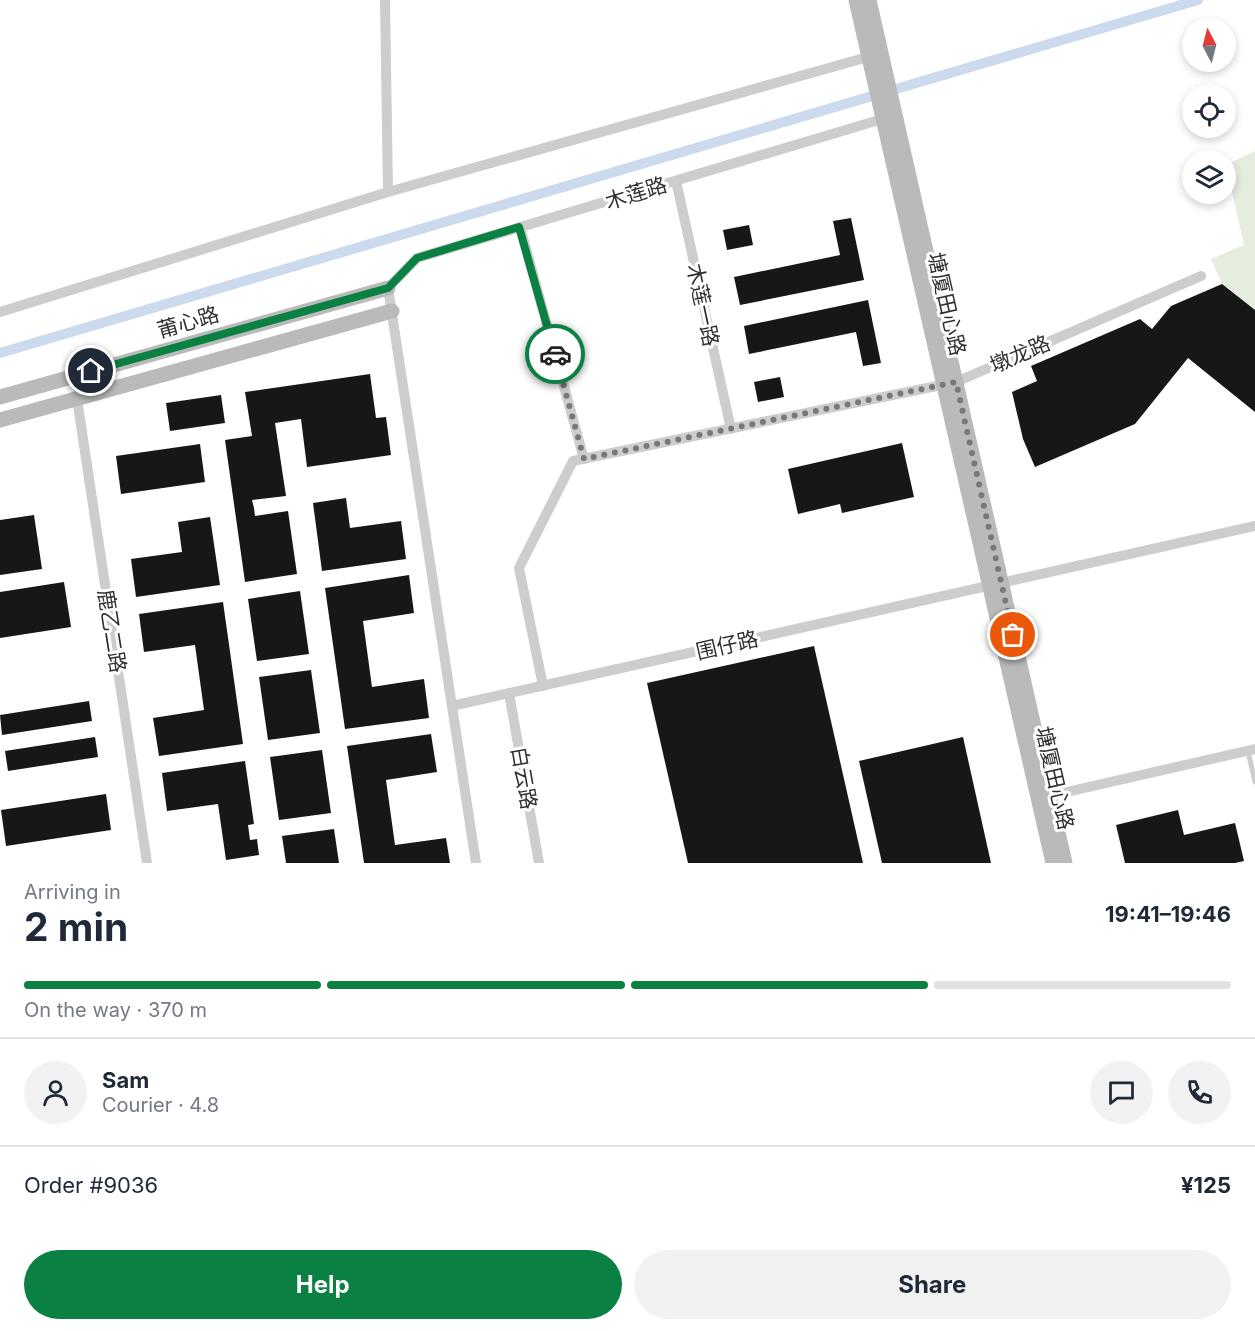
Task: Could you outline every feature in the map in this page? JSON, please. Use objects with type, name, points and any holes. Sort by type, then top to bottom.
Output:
[{"type":"main road","name":"塘厦田心路","points":[[856,0],[877,63]]},
{"type":"main road","name":"塘厦田心路","points":[[869,0],[884,97],[1044,797],[1065,863]]},
{"type":"main road","name":"莆心路","points":[[0,397],[388,288]]},
{"type":"main road","name":"莆心路","points":[[0,420],[392,311]]},
{"type":"main road","name":"塘厦田心路","points":[[1044,797],[1053,863]]},
{"type":"street","points":[[385,0],[388,192]]},
{"type":"street","points":[[0,312],[388,192],[877,63]]},
{"type":"street","name":"木莲路","points":[[388,288],[417,258],[889,117]]},
{"type":"street","name":"木莲一路","points":[[676,181],[730,429]]},
{"type":"street","points":[[519,227],[584,459],[573,461],[519,568],[543,686]]},
{"type":"street","name":"墩龙路","points":[[584,459],[950,383],[1201,276]]},
{"type":"street","points":[[388,288],[476,863]]},
{"type":"street","name":"鹿乙二路","points":[[77,399],[147,863]]},
{"type":"street","name":"围仔路","points":[[452,706],[1255,526]]},
{"type":"street","name":"白云路","points":[[510,693],[539,863]]},
{"type":"street","points":[[1044,797],[1251,750]]},
{"type":"lane","points":[[1251,750],[1255,782]]},
{"type":"green space","points":[[1255,151],[1255,310],[1222,284],[1211,259],[1244,245],[1235,204],[1236,160]]},
{"type":"building","points":[[851,218],[864,280],[740,305],[734,277],[840,255],[833,221]]},
{"type":"building","points":[[749,225],[753,245],[727,250],[723,230]]},
{"type":"building","points":[[1222,284],[1255,310],[1255,412],[1188,358],[1135,424],[1035,467],[1023,439],[1012,392],[1037,381],[1031,366],[1140,319],[1152,329],[1171,306]]},
{"type":"building","points":[[868,300],[881,363],[863,366],[856,332],[749,354],[744,326]]},
{"type":"building","points":[[370,374],[376,418],[386,417],[391,455],[307,467],[301,419],[275,423],[286,496],[252,500],[255,516],[288,511],[297,574],[245,582],[225,440],[252,436],[245,392]]},
{"type":"building","points":[[780,377],[784,397],[758,402],[754,382]]},
{"type":"building","points":[[221,395],[225,423],[170,431],[166,403]]},
{"type":"building","points":[[902,443],[914,497],[842,513],[840,504],[798,514],[788,469]]},
{"type":"building","points":[[200,444],[205,482],[121,494],[116,456]]},
{"type":"building","points":[[346,498],[350,528],[401,521],[406,559],[322,571],[313,503]]},
{"type":"building","points":[[34,515],[42,569],[0,575],[0,520]]},
{"type":"building","points":[[210,517],[220,585],[136,597],[131,559],[182,552],[178,522]]},
{"type":"building","points":[[409,575],[414,613],[363,621],[372,687],[424,679],[429,718],[345,729],[325,588]]},
{"type":"building","points":[[64,582],[71,627],[0,638],[0,592]]},
{"type":"building","points":[[300,591],[309,654],[257,661],[248,599]]},
{"type":"building","points":[[223,602],[243,744],[159,756],[153,718],[204,710],[195,645],[144,652],[139,614]]},
{"type":"building","points":[[814,646],[863,863],[688,863],[647,683]]},
{"type":"building","points":[[311,670],[320,733],[268,740],[259,677]]},
{"type":"building","points":[[89,701],[92,721],[2,735],[0,715]]},
{"type":"building","points":[[431,734],[437,772],[386,780],[395,845],[446,838],[450,863],[364,863],[347,746]]},
{"type":"building","points":[[95,737],[98,757],[8,771],[5,751]]},
{"type":"building","points":[[963,737],[991,863],[882,863],[859,761]]},
{"type":"building","points":[[322,750],[331,813],[279,820],[270,757]]},
{"type":"building","points":[[245,761],[254,824],[248,825],[250,840],[257,839],[259,855],[226,860],[218,804],[167,811],[162,773]]},
{"type":"building","points":[[106,794],[111,830],[6,846],[1,810]]},
{"type":"building","points":[[1178,810],[1184,835],[1235,823],[1244,861],[1235,863],[1125,863],[1116,825]]},
{"type":"building","points":[[334,829],[339,863],[286,863],[282,836]]},
{"type":"waterway","points":[[0,353],[1198,0]]},
{"type":"way so far","points":[[555,354],[584,459],[956,382],[1013,635]]},
{"type":"route","points":[[91,371],[388,288],[417,258],[519,227],[555,354]]}]
